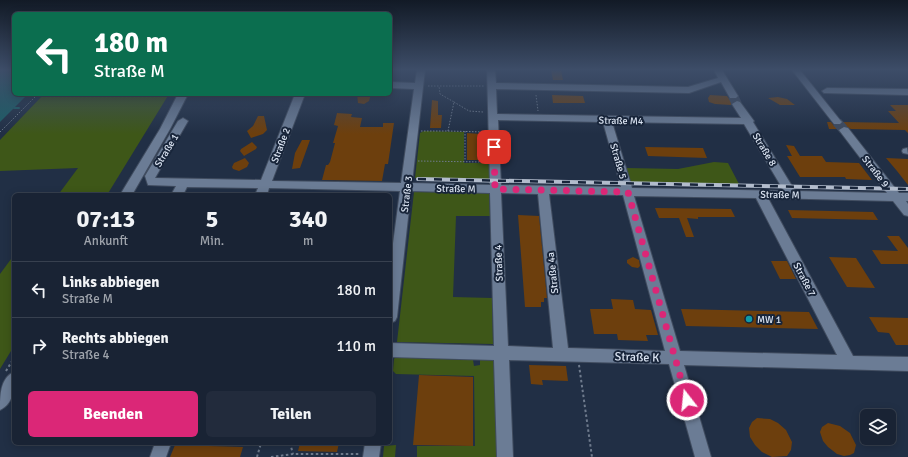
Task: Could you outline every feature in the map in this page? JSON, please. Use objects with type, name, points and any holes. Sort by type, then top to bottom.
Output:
[{"type":"street","name":"Straße 3","points":[[392,302],[418,91]]},
{"type":"street","name":"Straße 4","points":[[492,91],[505,457]]},
{"type":"street","name":"Straße 8","points":[[730,91],[792,195]]},
{"type":"street","name":"Straße 9","points":[[813,91],[908,212]]},
{"type":"street","points":[[881,91],[908,92]]},
{"type":"street","points":[[127,193],[165,129],[182,96]]},
{"type":"street","name":"Straße 2","points":[[262,193],[299,96]]},
{"type":"street","name":"Straße M4","points":[[493,115],[607,120],[749,121]]},
{"type":"street","name":"Straße 5","points":[[607,120],[703,457]]},
{"type":"street","name":"Straße 1","points":[[150,179],[184,121]]},
{"type":"street","name":"Straße M","points":[[150,179],[152,182],[183,183],[908,197]]},
{"type":"street","points":[[177,193],[183,183]]},
{"type":"street","name":"Straße 4a","points":[[543,190],[561,355]]},
{"type":"street","name":"Straße 7","points":[[760,194],[849,363]]},
{"type":"street","name":"Straße K","points":[[392,350],[908,364]]},
{"type":"street","points":[[0,402],[9,377]]},
{"type":"street","points":[[158,457],[162,445]]},
{"type":"path","points":[[440,91],[440,94],[474,112],[493,115]]},
{"type":"path","points":[[536,91],[539,118]]},
{"type":"path","points":[[0,132],[36,96]]},
{"type":"path","points":[[448,131],[454,102]]},
{"type":"path","points":[[414,131],[493,132]]},
{"type":"path","points":[[465,131],[465,162]]},
{"type":"path","points":[[410,161],[494,162]]},
{"type":"path","points":[[577,356],[592,457]]},
{"type":"path","points":[[9,377],[12,366]]},
{"type":"path","points":[[258,457],[261,445]]},
{"type":"path","points":[[291,445],[294,454]]},
{"type":"path","points":[[271,457],[294,454],[372,451]]},
{"type":"green space","points":[[42,96],[168,96],[108,193],[59,193],[78,168],[0,171],[0,140]]},
{"type":"green space","points":[[424,131],[464,132],[464,163],[492,163],[492,179],[415,178],[420,133]]},
{"type":"green space","points":[[714,162],[728,163],[739,184],[629,183],[626,168],[678,169]]},
{"type":"green space","points":[[414,192],[489,193],[490,216],[456,216],[453,297],[492,298],[493,344],[397,342]]},
{"type":"green space","points":[[12,258],[12,349],[0,369],[0,274]]},
{"type":"green space","points":[[397,355],[409,355],[411,358],[473,360],[474,366],[480,365],[480,359],[491,358],[496,361],[500,457],[417,457],[417,446],[475,446],[474,376],[396,374],[393,371],[394,359]]},
{"type":"green space","points":[[396,445],[395,457],[383,457],[384,446]]},
{"type":"shaded area","points":[[0,91],[12,91],[12,96],[26,96],[0,122]]},
{"type":"building","points":[[552,95],[583,96],[585,103],[553,103]]},
{"type":"building","points":[[710,95],[727,96],[730,100],[737,100],[731,103],[731,105],[715,104],[709,102],[708,98]]},
{"type":"building","points":[[357,96],[370,96],[369,101],[364,104],[358,103]]},
{"type":"building","points":[[778,97],[787,99],[795,105],[780,105],[768,98]]},
{"type":"building","points":[[432,100],[438,101],[438,115],[442,115],[441,128],[430,128]]},
{"type":"building","points":[[890,105],[908,105],[908,133],[905,130],[851,129],[844,126],[838,129],[829,129],[827,122],[831,122],[834,126],[840,126],[843,122],[899,123],[888,111],[896,111]]},
{"type":"building","points":[[337,113],[352,114],[351,117],[362,118],[360,127],[383,127],[383,123],[394,123],[388,164],[385,164],[382,181],[322,180],[326,165],[330,162],[335,143],[333,143],[338,126],[334,125]]},
{"type":"building","points":[[258,116],[264,116],[267,130],[263,134],[251,138],[247,131],[253,126]]},
{"type":"building","points":[[467,133],[481,134],[482,160],[467,160]]},
{"type":"building","points":[[302,140],[310,140],[300,168],[292,169],[295,153]]},
{"type":"building","points":[[252,142],[257,147],[256,149],[244,156],[240,151],[241,149]]},
{"type":"building","points":[[786,145],[794,146],[800,156],[822,156],[826,162],[859,163],[872,180],[846,179],[845,177],[800,177],[787,156],[792,156]]},
{"type":"building","points":[[645,147],[703,148],[707,158],[648,156]]},
{"type":"building","points":[[245,158],[249,163],[247,167],[239,171],[233,169],[232,167],[234,163]]},
{"type":"building","points":[[886,158],[908,159],[908,185],[897,171]]},
{"type":"building","points":[[655,208],[731,209],[735,217],[698,217],[698,219],[687,218],[694,237],[686,237],[679,218],[659,218]]},
{"type":"building","points":[[788,210],[873,212],[878,220],[792,218]]},
{"type":"building","points":[[518,215],[539,216],[547,298],[544,298],[544,302],[541,302],[541,307],[525,307]]},
{"type":"building","points":[[887,236],[899,236],[908,248],[908,264],[881,264],[872,250],[898,251]]},
{"type":"building","points":[[633,257],[639,260],[640,266],[638,268],[632,267],[627,263],[627,260]]},
{"type":"building","points":[[829,257],[856,258],[875,288],[847,287]]},
{"type":"building","points":[[771,261],[787,261],[796,279],[780,279]]},
{"type":"building","points":[[611,299],[633,300],[635,309],[651,310],[658,335],[646,335],[648,341],[618,340],[617,334],[594,334],[590,309],[613,309]]},
{"type":"building","name":"MW 1","points":[[681,309],[809,312],[818,329],[686,326]]},
{"type":"building","points":[[869,317],[908,318],[908,345],[896,345],[889,333],[878,332]]},
{"type":"building","points":[[529,365],[566,366],[568,381],[542,380],[543,385],[531,384]]},
{"type":"building","points":[[419,375],[473,377],[473,446],[413,445]]},
{"type":"building","points":[[757,418],[770,419],[778,423],[786,430],[792,442],[791,450],[787,456],[772,457],[762,452],[755,445],[750,437],[749,428],[752,422]]},
{"type":"building","points":[[828,423],[840,426],[850,433],[856,445],[854,453],[844,456],[837,454],[828,447],[823,441],[820,432],[822,427]]},
{"type":"building","points":[[175,445],[243,447],[240,457],[170,457]]},
{"type":"building","points":[[300,445],[339,445],[337,452],[298,451]]},
{"type":"waterway","points":[[14,108],[19,108]]},
{"type":"tunnel","points":[[733,96],[737,104]]},
{"type":"tunnel","points":[[837,122],[844,130]]},
{"type":"railway","points":[[418,179],[908,189]]},
{"type":"place","name":"MW 1","points":[[749,319]]},
{"type":"route","points":[[494,147],[495,189],[628,192],[687,400]]}]
